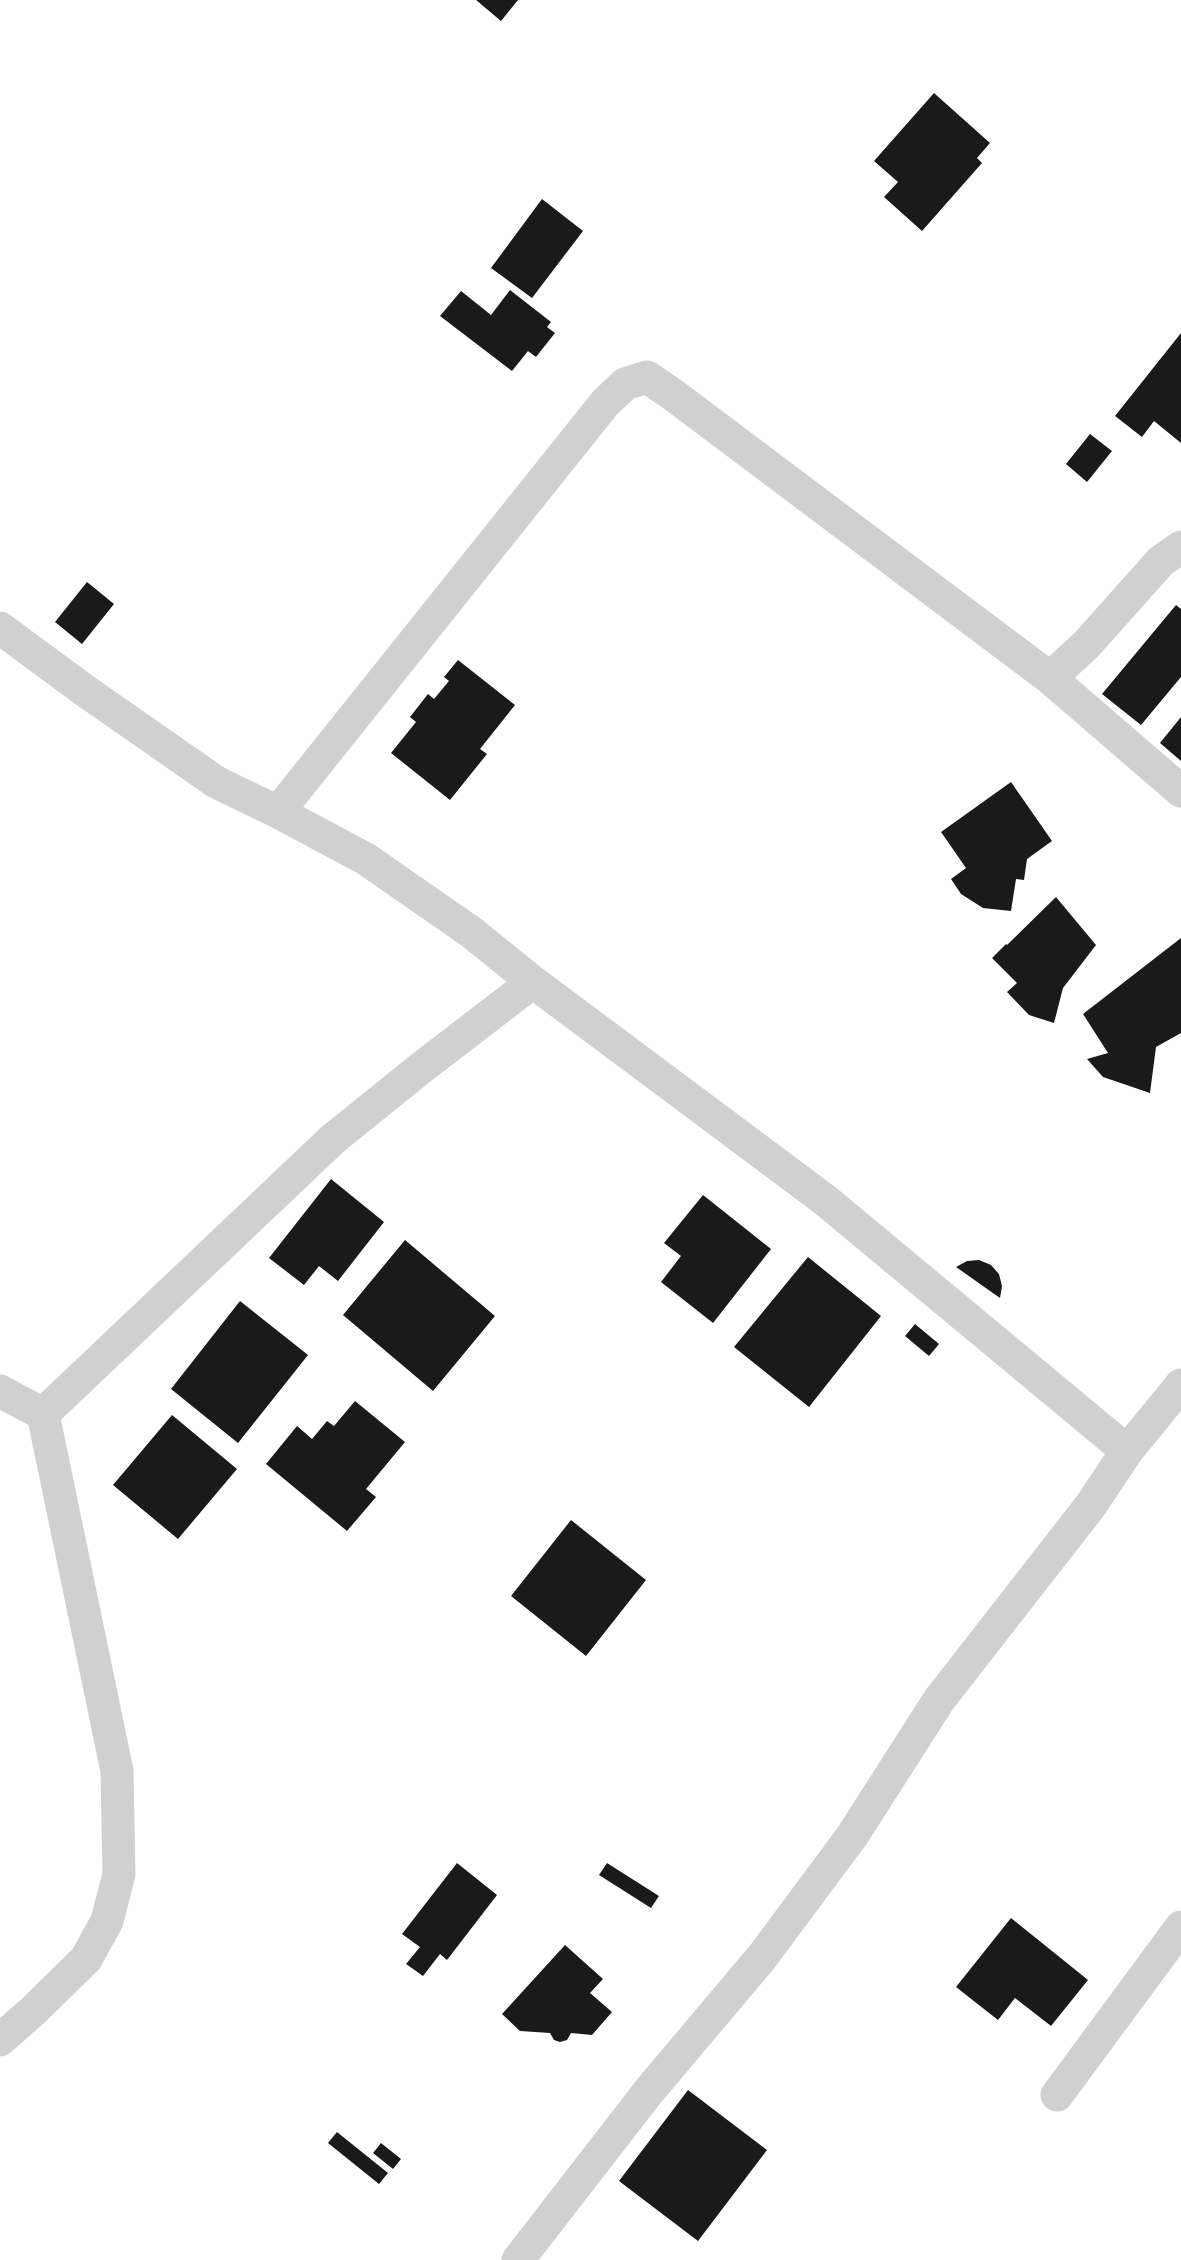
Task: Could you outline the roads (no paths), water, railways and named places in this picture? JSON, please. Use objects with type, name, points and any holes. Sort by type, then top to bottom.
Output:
[{"type":"street","points":[[278,812],[605,403],[625,384],[647,377],[1050,678],[1181,791]]},
{"type":"street","points":[[1050,678],[1086,645],[1161,561],[1181,547]]},
{"type":"street","points":[[0,628],[216,782],[366,859],[471,932],[533,982],[825,1200],[1127,1450]]},
{"type":"street","points":[[43,1414],[333,1139],[533,982]]},
{"type":"street","points":[[0,1391],[43,1414]]},
{"type":"street","points":[[518,2260],[649,2091],[762,1957],[852,1836],[939,1700],[1091,1505],[1127,1450],[1178,1395]]},
{"type":"street","points":[[0,2040],[86,1959],[107,1921],[119,1874],[117,1771],[43,1414]]},
{"type":"street","points":[[1057,2095],[1181,1927]]}]
